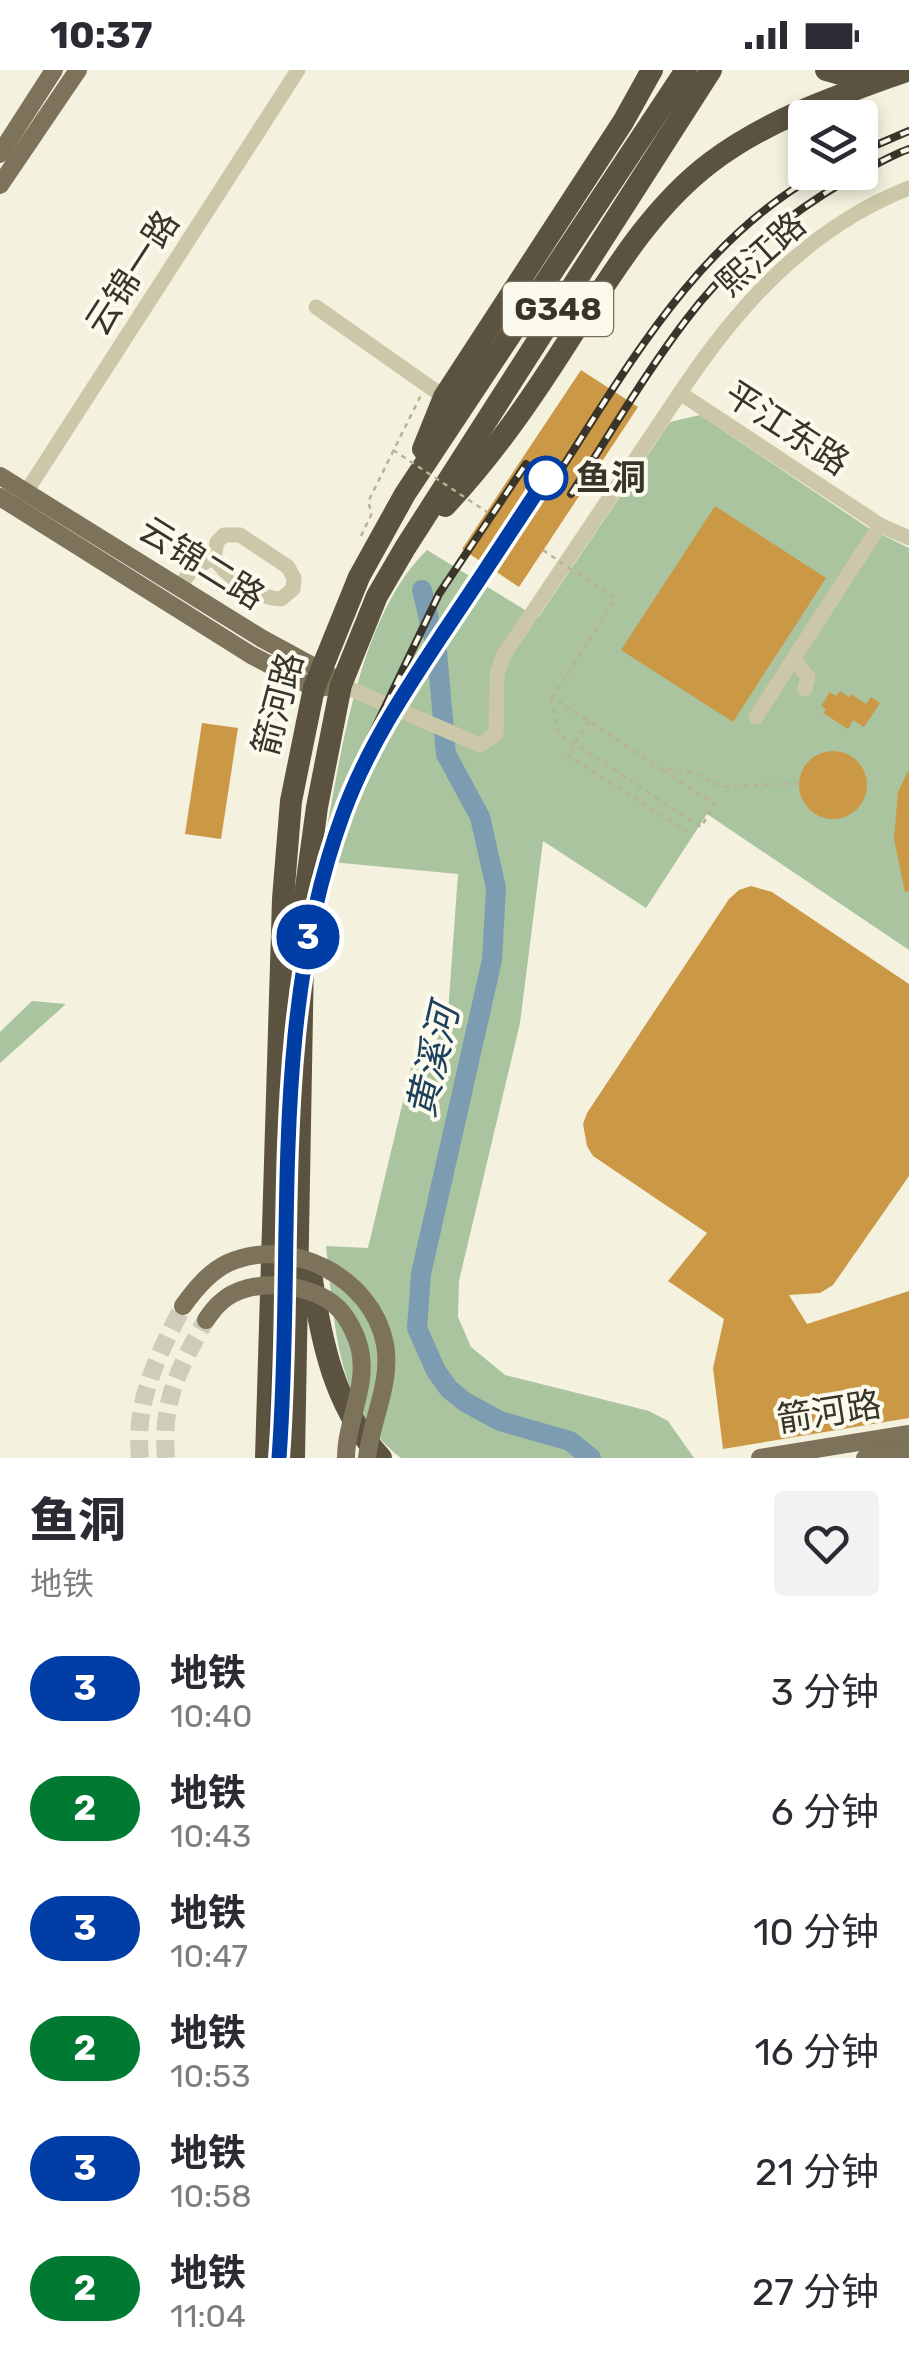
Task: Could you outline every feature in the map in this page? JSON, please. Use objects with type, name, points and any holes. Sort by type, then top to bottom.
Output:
[{"type":"highway","points":[[405,494],[444,397],[623,122],[652,70]]},
{"type":"highway","name":"箭河路","points":[[266,1458],[283,899],[290,801],[317,678],[359,577],[405,494],[686,70]]},
{"type":"highway","name":"箭河路","points":[[294,1458],[304,902],[316,806],[341,685],[377,596],[405,548],[712,70]]},
{"type":"highway","points":[[826,70],[868,74],[906,70]]},
{"type":"highway","points":[[405,548],[499,442],[633,244],[676,194],[711,162],[781,120],[906,70]]},
{"type":"highway","points":[[299,1193],[328,1365],[346,1409],[382,1458]]},
{"type":"main road","points":[[1,150],[54,70]]},
{"type":"main road","points":[[7,173],[78,70]]},
{"type":"main road","name":"云锦二路","points":[[0,476],[14,499],[251,656],[317,678]]},
{"type":"main road","name":"云锦二路","points":[[14,499],[179,587],[262,638],[317,678]]},
{"type":"main road","points":[[317,678],[341,685]]},
{"type":"main road","points":[[184,1306],[199,1284],[227,1264],[256,1255],[289,1254],[326,1268],[352,1287],[374,1312],[385,1344],[386,1374],[367,1458]]},
{"type":"main road","points":[[206,1320],[221,1300],[258,1285],[284,1286],[315,1295],[337,1307],[351,1326],[360,1349],[363,1375],[346,1458]]},
{"type":"main road","name":"箭河路","points":[[760,1458],[909,1434]]},
{"type":"main road","name":"箭河路","points":[[865,1458],[909,1452]]},
{"type":"street","name":"云锦一路","points":[[14,499],[298,70]]},
{"type":"street","points":[[1,150],[7,173]]},
{"type":"street","name":"熙江路","points":[[680,393],[716,338],[765,282],[829,231],[909,188]]},
{"type":"street","points":[[316,307],[444,397]]},
{"type":"street","name":"平江东路","points":[[341,685],[480,745],[496,734],[496,675],[504,656],[680,393],[880,525],[909,538]]},
{"type":"street","points":[[756,717],[880,525]]},
{"type":"street","points":[[179,587],[192,570],[214,557],[217,542],[224,536],[240,535],[288,566],[294,578],[293,589],[280,599],[266,598],[222,569],[214,557]]},
{"type":"street","points":[[794,659],[808,677],[805,689]]},
{"type":"path","points":[[360,537],[372,513],[368,502],[417,403]]},
{"type":"path","points":[[393,450],[487,512]]},
{"type":"path","points":[[543,550],[616,598],[552,696],[549,701],[560,734],[701,827],[715,804],[552,696]]},
{"type":"path","points":[[589,721],[567,754],[687,832]]},
{"type":"path","points":[[661,769],[692,772],[723,787],[799,783]]},
{"type":"green space","points":[[700,415],[867,527],[909,548],[909,950],[707,814],[646,908],[543,841],[520,1023],[459,1281],[458,1317],[471,1347],[505,1375],[649,1411],[668,1421],[694,1458],[401,1458],[379,1437],[351,1389],[336,1333],[326,1246],[368,1248],[415,1051],[432,1052],[448,1013],[458,874],[321,861],[354,696],[383,614],[403,579],[427,550],[538,618],[670,422]]},
{"type":"green space","points":[[32,1001],[66,1004],[0,1063],[0,1032]]},
{"type":"building","points":[[581,370],[638,407],[519,587],[462,549]]},
{"type":"building","points":[[715,506],[826,578],[733,722],[621,650]]},
{"type":"building","points":[[840,691],[866,704],[871,697],[880,703],[864,727],[853,720],[848,729],[823,713],[826,709],[821,706],[830,692],[836,696]]},
{"type":"building","points":[[202,723],[238,728],[221,839],[185,834]]},
{"type":"building","points":[[833,751],[857,761],[867,785],[857,809],[833,819],[809,809],[799,785],[809,761]]},
{"type":"building","points":[[909,769],[909,891],[905,892],[894,839],[898,792]]},
{"type":"building","points":[[751,886],[772,892],[909,984],[909,1176],[833,1285],[820,1293],[789,1295],[807,1324],[909,1291],[909,1418],[723,1449],[713,1368],[724,1319],[668,1281],[707,1233],[593,1156],[583,1124],[729,899]]},
{"type":"waterway","name":"黄溪河","points":[[422,590],[437,652],[446,754],[480,817],[496,888],[492,960],[421,1274],[417,1328],[436,1371],[465,1402],[500,1421],[570,1441],[591,1458]]},
{"type":"tunnel","points":[[140,1458],[144,1398],[183,1306]]},
{"type":"tunnel","points":[[166,1458],[169,1402],[206,1320]]},
{"type":"railway","points":[[878,144],[909,131]]},
{"type":"railway","points":[[571,494],[656,362],[720,279],[802,209],[847,180],[909,149]]},
{"type":"railway","points":[[553,482],[669,309],[738,233],[794,190]]},
{"type":"railway","points":[[272,1458],[289,1032],[300,940],[317,870],[355,770],[439,594],[526,464]]},
{"type":"railway","points":[[401,698],[546,478]]},
{"type":"metro line","name":"3","points":[[279,1458],[294,1032],[308,939],[324,876],[344,812],[388,721],[546,478]]},
{"type":"place","name":"鱼洞","points":[[546,478]]}]
